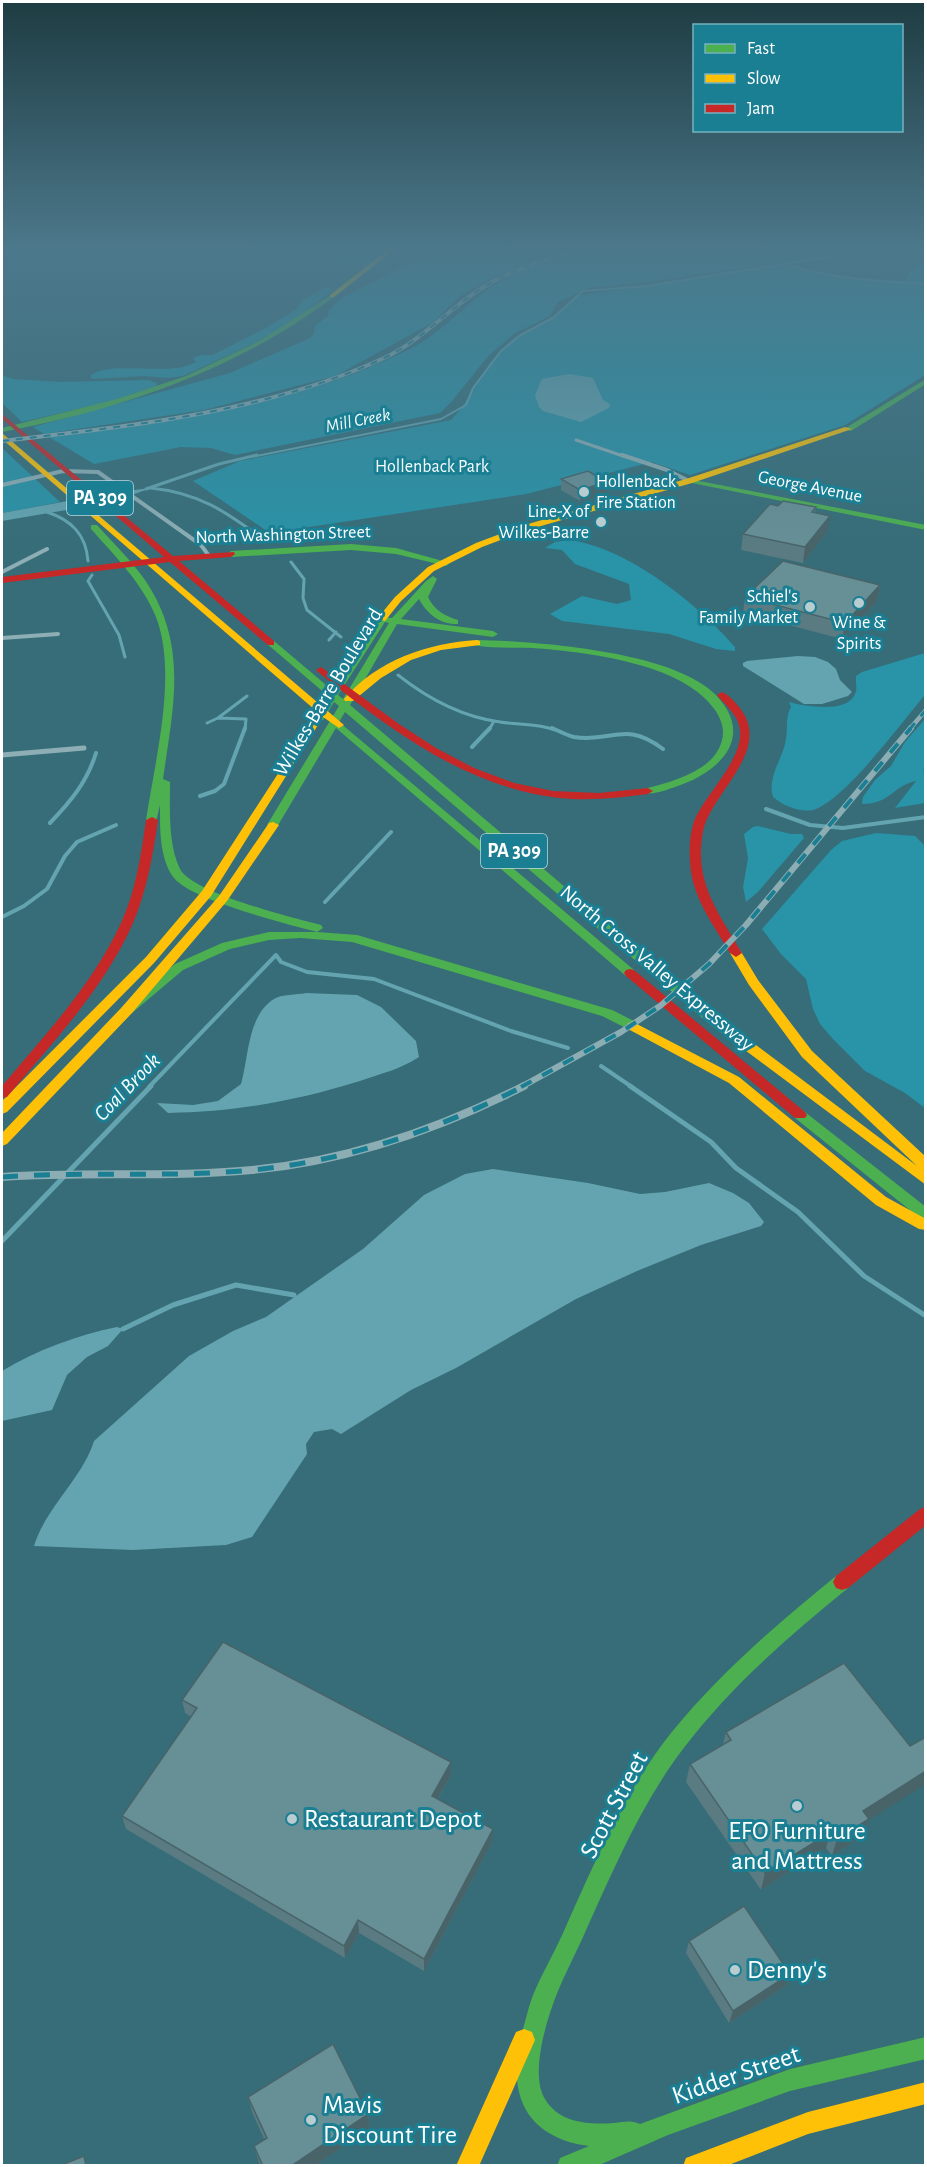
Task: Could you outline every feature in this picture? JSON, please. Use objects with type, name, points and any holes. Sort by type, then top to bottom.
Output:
[{"type":"main road","points":[[3,420],[146,393],[179,381],[251,348]]},
{"type":"main road","points":[[446,563],[479,545],[524,528],[689,481],[851,428],[926,381]]},
{"type":"main road","name":"PA 309","points":[[3,420],[308,667]]},
{"type":"main road","name":"PA 309","points":[[2,435],[35,465]]},
{"type":"main road","points":[[2,1094],[88,989],[113,949],[129,916],[145,862],[171,686],[168,636],[152,595],[142,580],[35,465]]},
{"type":"main road","name":"North Cross Valley Expressway","points":[[35,465],[634,976],[847,1154],[926,1215]]},
{"type":"main road","name":"George Avenue","points":[[689,481],[926,528]]},
{"type":"main road","name":"North Washington Street","points":[[2,580],[111,565],[209,556],[372,548],[406,553],[446,563]]},
{"type":"main road","name":"Wilkes-Barre Boulevard","points":[[2,1141],[127,1010],[223,898],[264,840],[349,699],[390,621],[442,572],[446,563]]},
{"type":"main road","name":"Wilkes-Barre Boulevard","points":[[2,1109],[150,960],[207,893],[412,585],[431,569],[446,563]]},
{"type":"main road","points":[[429,583],[423,597],[425,605],[441,618],[481,628],[563,640],[586,647]]},
{"type":"main road","points":[[308,667],[425,748],[473,771],[524,787],[582,795],[626,795],[673,784],[708,766],[726,745],[729,731],[726,716],[717,702],[701,688],[678,675],[639,662],[390,621]]},
{"type":"main road","points":[[390,621],[648,657],[681,668],[721,694],[741,717],[745,730],[744,746],[704,813],[697,839],[697,874],[710,909],[753,982],[807,1054],[926,1166]]},
{"type":"main road","points":[[349,699],[381,670],[415,654],[461,644],[513,642]]},
{"type":"main road","name":"North Cross Valley Expressway","points":[[308,667],[374,732],[718,1024],[926,1180]]},
{"type":"main road","points":[[165,720],[165,798],[173,868],[178,877],[207,893],[554,999],[607,1013],[734,1080],[881,1201],[926,1226]]},
{"type":"main road","points":[[127,1010],[179,967],[226,946],[269,936],[300,934],[353,938]]},
{"type":"main road","name":"Scott Street","points":[[467,2166],[636,1803],[666,1757],[715,1696],[787,1626],[926,1514]]},
{"type":"main road","points":[[542,2003],[529,2059],[528,2081],[534,2102],[543,2117],[556,2127],[575,2134],[610,2136],[667,2124]]},
{"type":"main road","name":"Kidder Street","points":[[568,2166],[667,2124],[790,2080],[926,2048]]},
{"type":"main road","points":[[694,2166],[734,2148],[798,2125],[876,2103],[926,2093]]},
{"type":"street","points":[[576,440],[667,470],[689,481]]},
{"type":"street","points":[[2,485],[65,471],[91,470],[134,497],[201,545],[209,556]]},
{"type":"street","points":[[2,572],[47,549]]},
{"type":"street","points":[[2,638],[58,634]]},
{"type":"street","points":[[2,755],[84,748]]},
{"type":"green space","points":[[226,348],[243,348],[183,376],[93,379],[90,376],[112,369],[171,369],[196,362],[193,358],[201,355],[213,355]]},
{"type":"green space","points":[[287,348],[386,348],[335,376],[204,410],[44,434],[33,427],[230,373]]},
{"type":"green space","points":[[497,348],[440,413],[235,455],[211,448],[181,447],[94,464],[49,437],[234,408],[324,384],[410,349]]},
{"type":"green space","name":"Hollenback Park","points":[[504,348],[925,348],[925,375],[845,425],[690,475],[652,462],[526,494],[270,533],[193,481],[240,461],[451,420]]},
{"type":"green space","points":[[2,375],[13,379],[61,382],[148,380],[157,383],[156,386],[111,401],[22,422],[2,403]]},
{"type":"green space","points":[[2,448],[60,502],[2,513]]},
{"type":"green space","points":[[570,540],[615,554],[660,580],[720,630],[735,647],[735,651],[716,649],[669,634],[562,621],[550,614],[582,596],[617,604],[631,600],[629,584],[575,564],[562,550],[545,548],[555,542]]},
{"type":"green space","points":[[925,653],[925,695],[873,758],[843,789],[829,801],[811,810],[793,808],[773,797],[772,782],[786,739],[787,719],[791,707],[789,702],[825,707],[843,704],[855,694],[856,676],[862,672]]},
{"type":"green space","points":[[925,719],[923,771],[925,769],[925,803],[895,808],[916,781],[908,783],[879,801],[862,804],[863,797],[875,780],[891,766],[905,742]]},
{"type":"green space","points":[[758,826],[791,834],[802,834],[804,838],[758,892],[746,902],[743,887],[748,858],[744,834]]},
{"type":"green space","points":[[876,833],[915,836],[925,846],[925,1108],[905,1093],[865,1071],[833,1039],[820,1024],[813,1009],[806,979],[781,954],[762,929],[831,850],[842,841]]},
{"type":"shaded area","points":[[569,374],[593,378],[603,400],[610,404],[609,408],[581,422],[543,411],[535,395],[542,379]]},
{"type":"shaded area","points":[[151,488],[113,502],[2,521],[2,513]]},
{"type":"shaded area","points":[[798,656],[815,657],[828,662],[836,669],[840,680],[852,692],[848,696],[822,704],[804,704],[743,666],[743,663],[747,661]]},
{"type":"shaded area","points":[[306,993],[357,995],[381,1007],[416,1041],[419,1057],[397,1068],[360,1081],[265,1104],[168,1113],[157,1103],[193,1105],[218,1101],[241,1084],[250,1038],[265,1006],[277,997]]},
{"type":"shaded area","points":[[493,1169],[588,1183],[640,1194],[665,1192],[709,1183],[749,1203],[764,1222],[761,1226],[701,1245],[637,1271],[576,1299],[456,1368],[411,1390],[341,1434],[332,1429],[314,1432],[306,1444],[307,1454],[252,1537],[226,1545],[133,1550],[34,1546],[47,1518],[81,1468],[94,1441],[189,1356],[233,1331],[266,1317],[363,1249],[424,1195],[465,1174]]},
{"type":"shaded area","points":[[117,1327],[123,1329],[108,1346],[87,1357],[67,1375],[52,1410],[2,1421],[2,1371],[58,1344]]},
{"type":"building","points":[[588,471],[607,482],[580,490],[561,479]]},
{"type":"building","points":[[783,501],[816,507],[812,512],[830,516],[805,547],[743,534],[770,504],[778,506]]},
{"type":"building","points":[[783,561],[880,585],[845,623],[745,597]]},
{"type":"building","name":"Restaurant Depot","points":[[223,1642],[451,1762],[432,1796],[493,1829],[424,1959],[358,1920],[344,1946],[122,1816],[197,1708],[182,1700]]},
{"type":"building","name":"EFO Furniture and Mattress","points":[[844,1663],[910,1746],[926,1737],[926,1771],[863,1811],[869,1819],[837,1839],[831,1832],[765,1873],[690,1764],[731,1740],[726,1732]]},
{"type":"building","name":"Denny's","points":[[744,1906],[790,1974],[733,2011],[689,1941]]},
{"type":"building","name":"Mavis Discount Tire","points":[[333,2044],[368,2114],[291,2166],[263,2166],[254,2146],[267,2138],[248,2097]]},
{"type":"building","points":[[84,2156],[86,2166],[59,2166]]},
{"type":"waterway","name":"Mill Creek","points":[[251,457],[441,419],[466,405],[473,388],[504,348]]},
{"type":"waterway","name":"Mill Creek","points":[[146,489],[219,464],[257,455]]},
{"type":"waterway","points":[[151,488],[168,490],[198,499],[224,512],[263,539]]},
{"type":"waterway","points":[[47,512],[63,519],[76,529],[84,543],[88,561]]},
{"type":"waterway","points":[[291,562],[304,579],[303,598],[307,610],[335,633]]},
{"type":"waterway","points":[[92,575],[88,581],[119,635],[125,657]]},
{"type":"waterway","points":[[329,640],[335,633]]},
{"type":"waterway","points":[[335,633],[341,637]]},
{"type":"waterway","points":[[398,675],[433,699],[473,716],[555,730]]},
{"type":"waterway","points":[[218,718],[247,696]]},
{"type":"waterway","points":[[207,723],[218,718]]},
{"type":"waterway","points":[[218,718],[246,719],[245,730]]},
{"type":"waterway","name":"Coal Brook","points":[[489,730],[494,721]]},
{"type":"waterway","points":[[200,796],[215,791],[224,784],[245,728]]},
{"type":"waterway","name":"Coal Brook","points":[[472,747],[490,728]]},
{"type":"waterway","points":[[552,728],[574,737],[628,734],[650,740],[663,749]]},
{"type":"waterway","points":[[50,823],[78,791],[96,753]]},
{"type":"waterway","points":[[766,809],[810,825],[843,828],[926,817]]},
{"type":"waterway","points":[[2,917],[24,906],[47,889],[65,856],[77,842],[116,825]]},
{"type":"waterway","name":"Coal Brook","points":[[325,902],[391,832]]},
{"type":"waterway","points":[[149,1087],[276,955],[281,962],[307,972],[374,979],[511,1031],[568,1048]]},
{"type":"waterway","points":[[601,1066],[632,1087]]},
{"type":"waterway","name":"Coal Brook","points":[[2,1241],[151,1086]]},
{"type":"waterway","points":[[630,1086],[711,1142],[736,1168],[798,1212],[864,1276],[926,1316]]},
{"type":"waterway","points":[[123,1329],[173,1305],[236,1285],[294,1295]]},
{"type":"railway","points":[[2,441],[147,423],[243,405],[337,377],[402,348]]},
{"type":"railway","points":[[909,730],[926,710]]},
{"type":"railway","points":[[521,1087],[621,1032],[660,1006],[709,964],[746,925],[911,728]]},
{"type":"railway","points":[[2,1177],[64,1174],[190,1174],[288,1166],[392,1141],[459,1116],[524,1086]]},
{"type":"traffic: fast","points":[[2,430],[86,410],[162,387],[214,367],[252,348]]},
{"type":"traffic: fast","points":[[848,429],[926,381]]},
{"type":"traffic: fast","points":[[692,481],[926,528]]},
{"type":"traffic: fast","points":[[94,527],[141,581],[160,616],[166,636],[171,685],[152,820]]},
{"type":"traffic: fast","points":[[231,554],[351,547],[396,551],[446,563]]},
{"type":"traffic: fast","points":[[395,620],[433,579]]},
{"type":"traffic: fast","points":[[429,583],[423,597],[428,607],[440,616],[455,622]]},
{"type":"traffic: fast","points":[[319,718],[382,619]]},
{"type":"traffic: fast","points":[[382,619],[493,634]]},
{"type":"traffic: fast","points":[[273,825],[395,620]]},
{"type":"traffic: fast","points":[[271,643],[711,1018]]},
{"type":"traffic: fast","points":[[477,643],[536,646],[614,657],[652,667],[686,680],[711,696],[725,717],[728,728],[725,747],[719,756],[702,771],[691,777],[648,791]]},
{"type":"traffic: fast","points":[[339,725],[630,973]]},
{"type":"traffic: fast","points":[[165,782],[168,845],[170,858],[179,877],[188,884],[222,899],[317,928]]},
{"type":"traffic: fast","points":[[127,1010],[179,967],[226,946],[269,936],[300,934],[353,938],[607,1013],[633,1026]]},
{"type":"traffic: fast","points":[[800,1115],[926,1215]]},
{"type":"traffic: fast","points":[[539,2010],[610,1855],[655,1772],[677,1741],[728,1683],[784,1630],[842,1582]]},
{"type":"traffic: fast","points":[[542,2003],[528,2062],[530,2092],[537,2108],[548,2120],[561,2128],[577,2133],[595,2135],[632,2132]]},
{"type":"traffic: fast","points":[[568,2166],[667,2124],[790,2080],[926,2048]]},
{"type":"traffic: slow","points":[[382,619],[398,599],[431,569],[479,545],[524,528],[689,481],[848,429]]},
{"type":"traffic: slow","points":[[2,435],[339,725]]},
{"type":"traffic: slow","points":[[349,699],[377,676],[407,658],[441,647],[477,643]]},
{"type":"traffic: slow","points":[[2,1109],[150,960],[207,893],[319,718]]},
{"type":"traffic: slow","points":[[2,1141],[127,1010],[223,898],[273,825]]},
{"type":"traffic: slow","points":[[736,953],[753,982],[807,1054],[926,1166]]},
{"type":"traffic: slow","points":[[711,1018],[926,1180]]},
{"type":"traffic: slow","points":[[633,1026],[734,1080],[881,1201],[924,1225]]},
{"type":"traffic: slow","points":[[467,2166],[524,2040]]},
{"type":"traffic: slow","points":[[694,2166],[808,2123],[926,2093]]},
{"type":"traffic: jam","points":[[2,416],[271,643]]},
{"type":"traffic: jam","points":[[2,580],[188,557],[231,554]]},
{"type":"traffic: jam","points":[[321,670],[395,726],[432,750],[471,770],[511,785],[553,794],[599,797],[648,791]]},
{"type":"traffic: jam","points":[[722,695],[742,719],[745,740],[736,763],[701,819],[696,839],[696,862],[703,895],[736,953]]},
{"type":"traffic: jam","points":[[2,1094],[70,1013],[115,947],[127,923],[140,885],[152,820]]},
{"type":"traffic: jam","points":[[630,973],[800,1115]]},
{"type":"traffic: jam","points":[[842,1582],[926,1514]]},
{"type":"place","name":"Hollenback Fire Station","points":[[584,492]]},
{"type":"place","name":"Line-X of Wilkes-Barre","points":[[601,522]]},
{"type":"place","name":"Wine & Spirits","points":[[859,603]]},
{"type":"place","name":"Schiel's Family Market","points":[[810,607]]},
{"type":"place","name":"EFO Furniture and Mattress","points":[[797,1806]]},
{"type":"place","name":"Restaurant Depot","points":[[292,1819]]},
{"type":"place","name":"Denny's","points":[[735,1970]]},
{"type":"place","name":"Mavis Discount Tire","points":[[311,2120]]}]
